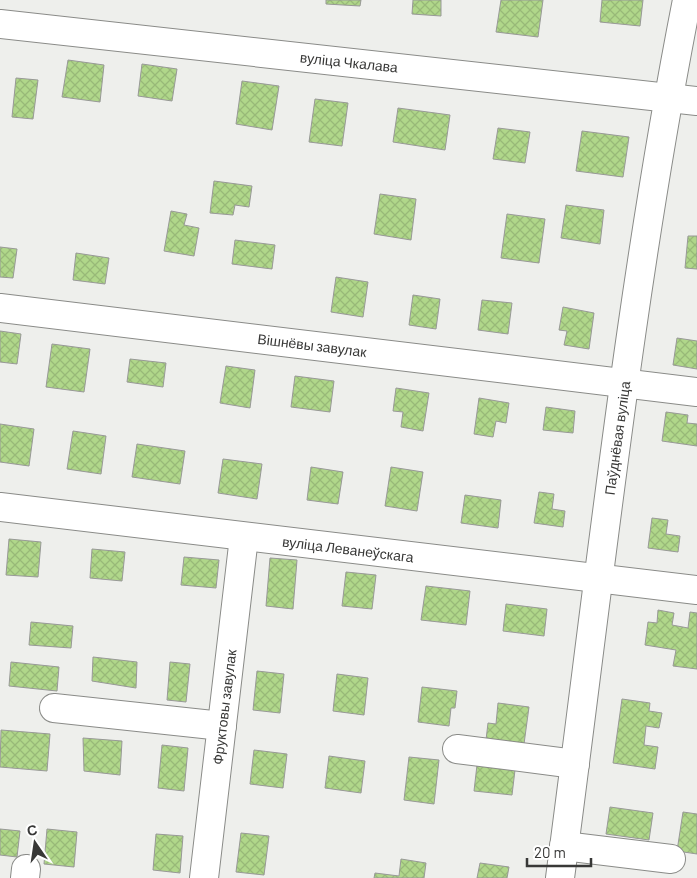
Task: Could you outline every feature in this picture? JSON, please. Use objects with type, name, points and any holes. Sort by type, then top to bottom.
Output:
[{"type":"street","name":"Паўднёвая вуліца","points":[[560,878],[625,382],[668,97],[687,0]]},
{"type":"street","name":"вуліца Чкалава","points":[[0,24],[697,101]]},
{"type":"street","name":"Вішнёвы завулак","points":[[0,308],[697,392]]},
{"type":"street","name":"вуліца Леванеўскага","points":[[0,507],[697,590]]},
{"type":"street","name":"Фруктовы завулак","points":[[204,878],[244,536]]},
{"type":"street","points":[[54,708],[222,726]]},
{"type":"street","points":[[456,749],[575,764]]},
{"type":"street","points":[[564,846],[671,859]]},
{"type":"building","points":[[326,0],[361,0],[360,6],[326,4]]},
{"type":"building","points":[[413,0],[441,0],[441,16],[412,14]]},
{"type":"building","points":[[501,0],[543,0],[538,37],[496,32]]},
{"type":"building","points":[[602,0],[643,0],[640,26],[600,22]]},
{"type":"building","points":[[68,60],[104,65],[100,102],[62,97]]},
{"type":"building","points":[[142,64],[177,69],[172,101],[138,96]]},
{"type":"building","points":[[16,78],[38,80],[33,119],[12,117]]},
{"type":"building","points":[[242,81],[279,86],[272,130],[236,124]]},
{"type":"building","points":[[315,99],[348,103],[342,146],[309,142]]},
{"type":"building","points":[[398,108],[450,115],[445,150],[393,142]]},
{"type":"building","points":[[498,128],[530,132],[525,163],[493,159]]},
{"type":"building","points":[[582,131],[629,137],[623,177],[576,171]]},
{"type":"building","points":[[214,181],[252,186],[249,207],[235,205],[233,215],[210,213]]},
{"type":"building","points":[[380,194],[416,199],[411,240],[374,234]]},
{"type":"building","points":[[566,205],[604,210],[600,244],[561,238]]},
{"type":"building","points":[[171,211],[187,214],[184,225],[199,228],[194,256],[164,251]]},
{"type":"building","points":[[507,214],[545,219],[539,263],[501,258]]},
{"type":"building","points":[[688,236],[697,236],[697,269],[685,268]]},
{"type":"building","points":[[235,240],[275,245],[272,269],[232,264]]},
{"type":"building","points":[[0,247],[17,249],[13,278],[0,277]]},
{"type":"building","points":[[76,253],[109,258],[105,284],[73,280]]},
{"type":"building","points":[[336,277],[368,282],[363,317],[331,312]]},
{"type":"building","points":[[413,295],[440,299],[436,329],[409,325]]},
{"type":"building","points":[[482,300],[512,303],[508,334],[478,330]]},
{"type":"building","points":[[563,307],[594,313],[589,349],[564,345],[567,331],[559,330]]},
{"type":"building","points":[[0,331],[21,334],[17,364],[0,362]]},
{"type":"building","points":[[677,338],[697,341],[697,369],[673,365]]},
{"type":"building","points":[[52,344],[90,349],[84,392],[46,387]]},
{"type":"building","points":[[130,359],[166,363],[163,387],[127,382]]},
{"type":"building","points":[[226,366],[255,370],[250,408],[220,403]]},
{"type":"building","points":[[295,376],[334,381],[330,412],[291,407]]},
{"type":"building","points":[[396,388],[429,393],[423,431],[401,427],[403,412],[393,411]]},
{"type":"building","points":[[479,398],[509,403],[506,423],[496,421],[493,437],[474,434]]},
{"type":"building","points":[[546,407],[575,411],[573,433],[543,430]]},
{"type":"building","points":[[666,412],[688,415],[687,423],[697,424],[697,446],[662,441]]},
{"type":"building","points":[[0,424],[34,429],[29,466],[0,462]]},
{"type":"building","points":[[73,431],[106,436],[101,474],[67,469]]},
{"type":"building","points":[[137,444],[185,451],[180,484],[132,477]]},
{"type":"building","points":[[223,459],[262,464],[257,499],[218,493]]},
{"type":"building","points":[[311,467],[343,472],[338,504],[307,500]]},
{"type":"building","points":[[391,467],[423,472],[417,511],[385,506]]},
{"type":"building","points":[[539,492],[554,494],[552,509],[565,511],[563,527],[534,523]]},
{"type":"building","points":[[465,495],[501,500],[498,528],[461,523]]},
{"type":"building","points":[[652,518],[668,520],[666,534],[680,536],[678,552],[648,548]]},
{"type":"building","points":[[9,539],[41,542],[38,577],[6,575]]},
{"type":"building","points":[[92,549],[125,552],[122,581],[90,578]]},
{"type":"building","points":[[184,557],[219,560],[216,588],[181,585]]},
{"type":"building","points":[[270,558],[297,560],[293,609],[266,606]]},
{"type":"building","points":[[346,572],[376,575],[372,609],[342,606]]},
{"type":"building","points":[[426,586],[470,591],[466,625],[421,620]]},
{"type":"building","points":[[506,604],[547,609],[544,636],[503,631]]},
{"type":"building","points":[[658,610],[674,613],[672,625],[688,628],[690,612],[697,613],[697,669],[673,666],[676,650],[645,645],[648,622],[657,623]]},
{"type":"building","points":[[31,622],[73,626],[71,648],[29,645]]},
{"type":"building","points":[[93,657],[137,662],[136,688],[92,681]]},
{"type":"building","points":[[11,662],[59,667],[57,691],[9,686]]},
{"type":"building","points":[[170,662],[190,664],[186,702],[167,700]]},
{"type":"building","points":[[257,671],[284,674],[280,713],[253,710]]},
{"type":"building","points":[[337,674],[368,678],[364,715],[333,711]]},
{"type":"building","points":[[422,687],[457,691],[455,708],[451,708],[449,726],[418,722]]},
{"type":"building","points":[[622,699],[650,703],[649,711],[662,713],[659,728],[646,726],[644,745],[658,747],[655,769],[613,763]]},
{"type":"building","points":[[498,703],[529,707],[524,744],[486,740],[488,723],[496,724]]},
{"type":"building","points":[[1,730],[50,734],[47,771],[0,767]]},
{"type":"building","points":[[83,738],[122,741],[120,775],[84,771]]},
{"type":"building","points":[[162,745],[188,748],[184,791],[158,788]]},
{"type":"building","points":[[254,750],[287,754],[283,788],[250,784]]},
{"type":"building","points":[[329,756],[365,761],[361,793],[325,788]]},
{"type":"building","points":[[409,757],[439,760],[434,804],[404,800]]},
{"type":"building","points":[[477,765],[515,770],[512,795],[474,791]]},
{"type":"building","points":[[610,807],[653,813],[649,840],[606,834]]},
{"type":"building","points":[[683,812],[697,814],[697,854],[677,851]]},
{"type":"building","points":[[0,829],[20,831],[17,857],[0,855]]},
{"type":"building","points":[[47,829],[77,832],[74,867],[44,864]]},
{"type":"building","points":[[241,833],[269,836],[264,875],[236,872]]},
{"type":"building","points":[[156,834],[183,836],[180,873],[153,870]]},
{"type":"building","points":[[401,859],[426,863],[424,878],[374,878],[375,873],[399,876]]},
{"type":"building","points":[[480,863],[509,867],[507,878],[477,878]]}]
